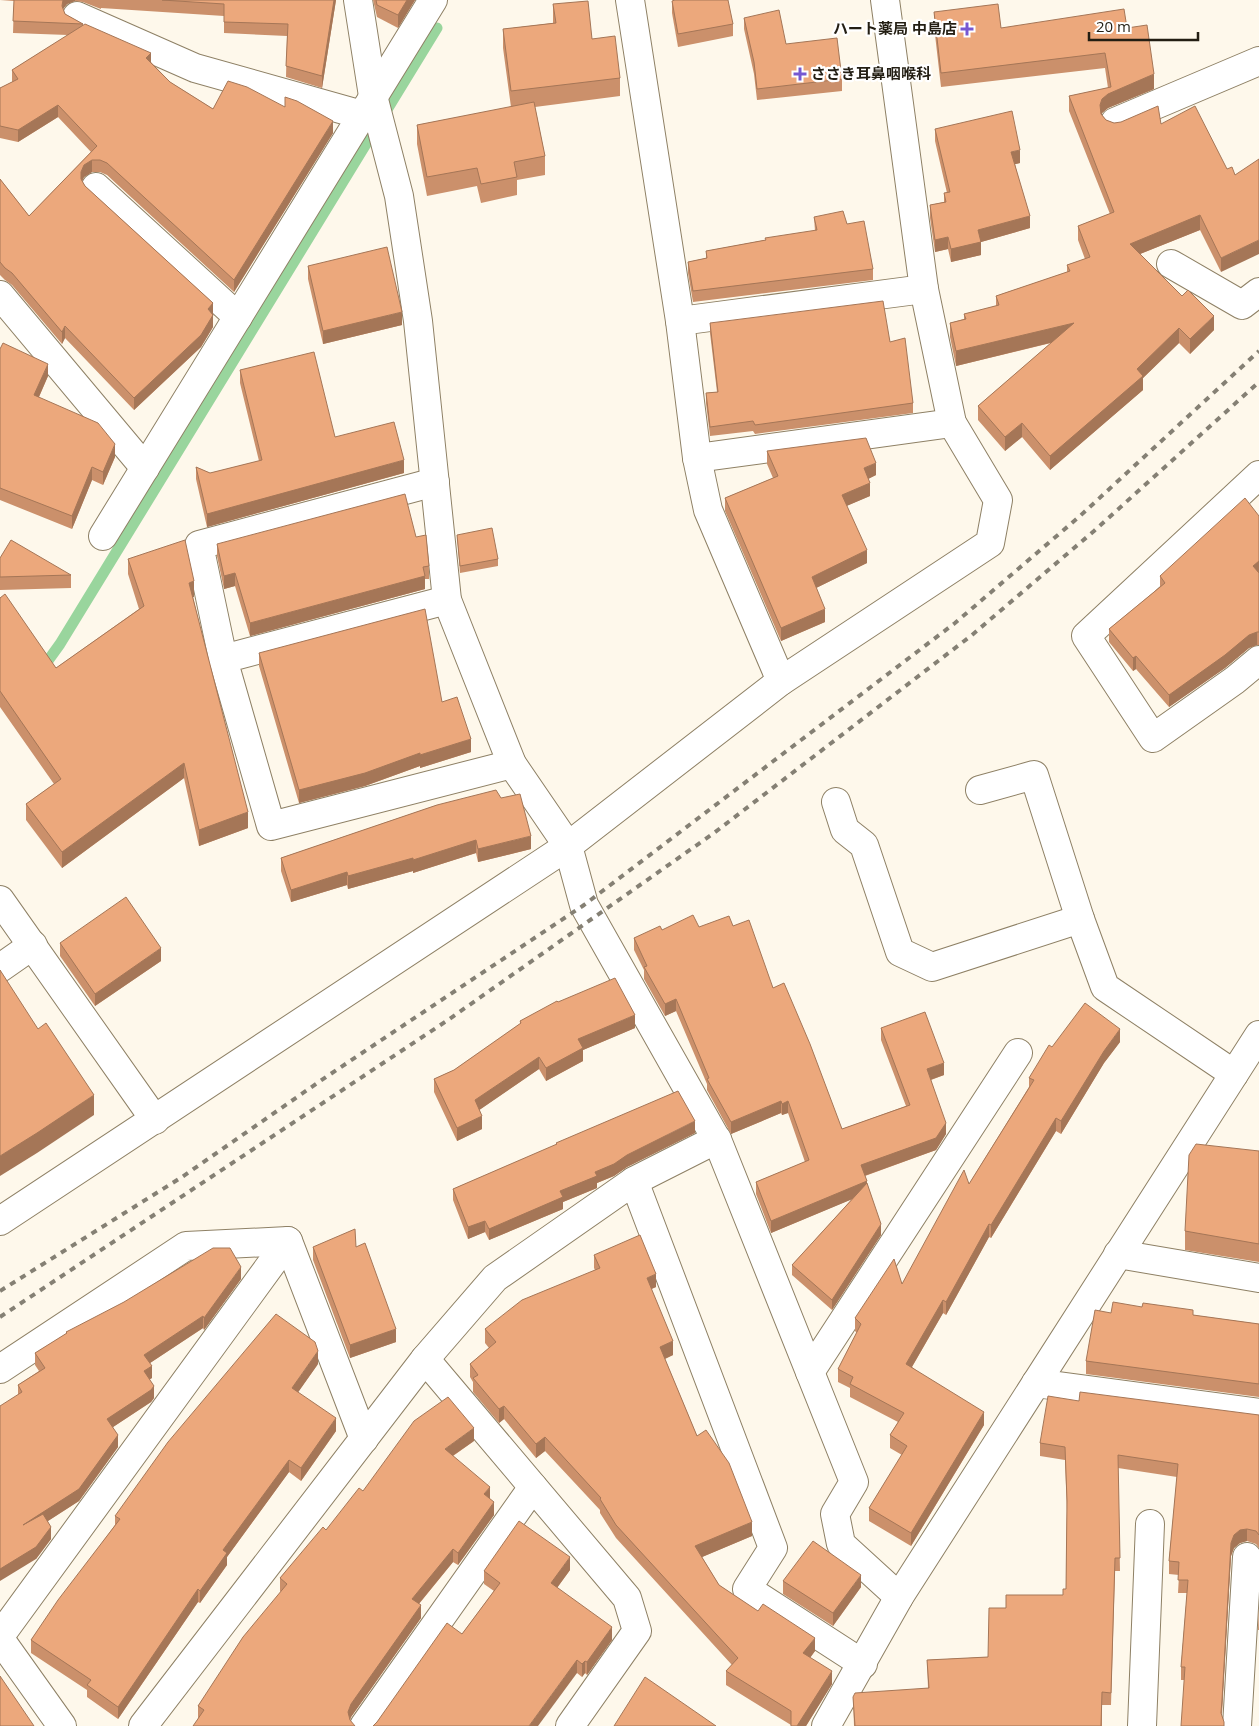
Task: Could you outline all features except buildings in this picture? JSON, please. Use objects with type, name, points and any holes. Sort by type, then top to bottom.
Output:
[{"type":"street","points":[[358,0],[374,113],[399,196],[413,292],[447,600],[512,764],[568,846],[584,905],[717,1139],[854,1482],[835,1514],[841,1544],[899,1597]]},
{"type":"street","points":[[103,536],[238,317],[374,113],[433,0]]},
{"type":"street","points":[[630,0],[680,321],[697,458],[708,510],[781,681]]},
{"type":"street","points":[[0,1221],[568,846],[781,681],[990,544],[998,500],[952,423],[924,289],[885,0]]},
{"type":"street","points":[[77,16],[195,68],[374,113]]},
{"type":"street","points":[[1115,122],[1259,61]]},
{"type":"street","points":[[96,187],[238,317]]},
{"type":"street","points":[[1171,264],[1242,305],[1259,292]]},
{"type":"street","points":[[680,321],[924,289]]},
{"type":"street","points":[[0,295],[146,468]]},
{"type":"street","points":[[697,458],[952,423]]},
{"type":"street","points":[[1259,475],[1086,636],[1153,738],[1235,680],[1259,660]]},
{"type":"street","points":[[435,482],[199,545],[223,659],[271,826],[512,764]]},
{"type":"street","points":[[223,659],[447,600]]},
{"type":"street","points":[[980,790],[1034,774],[1080,919],[1105,987],[1234,1074]]},
{"type":"street","points":[[836,802],[845,830],[864,845],[900,952],[932,967],[1080,919]]},
{"type":"street","points":[[0,900],[155,1120]]},
{"type":"street","points":[[0,968],[33,945]]},
{"type":"street","points":[[826,1726],[863,1664],[899,1597],[1259,1035]]},
{"type":"street","points":[[810,1372],[1018,1053]]},
{"type":"street","points":[[143,1726],[425,1359],[495,1278],[634,1181],[717,1139]]},
{"type":"street","points":[[634,1181],[773,1548],[748,1589],[863,1664]]},
{"type":"street","points":[[288,1241],[364,1439]]},
{"type":"street","points":[[0,1369],[186,1246],[288,1241]]},
{"type":"street","points":[[62,1726],[0,1638],[288,1241]]},
{"type":"street","points":[[1118,1254],[1259,1278]]},
{"type":"street","points":[[425,1359],[627,1598],[637,1631],[570,1726]]},
{"type":"street","points":[[1036,1383],[1259,1413]]},
{"type":"street","points":[[364,1726],[533,1487]]},
{"type":"street","points":[[1142,1726],[1150,1524]]},
{"type":"street","points":[[1237,1726],[1247,1557]]},
{"type":"waterway","points":[[39,668],[47,662],[60,644],[437,28]]},
{"type":"railway","points":[[0,1291],[182,1177],[326,1077],[584,905],[955,623],[1080,516],[1259,351]]},
{"type":"railway","points":[[0,1317],[448,1020],[714,833],[972,635],[1094,531],[1259,382]]},
{"type":"place","name":"ハート薬局 中島店","points":[[967,29]]},
{"type":"place","name":"ささき耳鼻咽喉科","points":[[800,74]]}]
